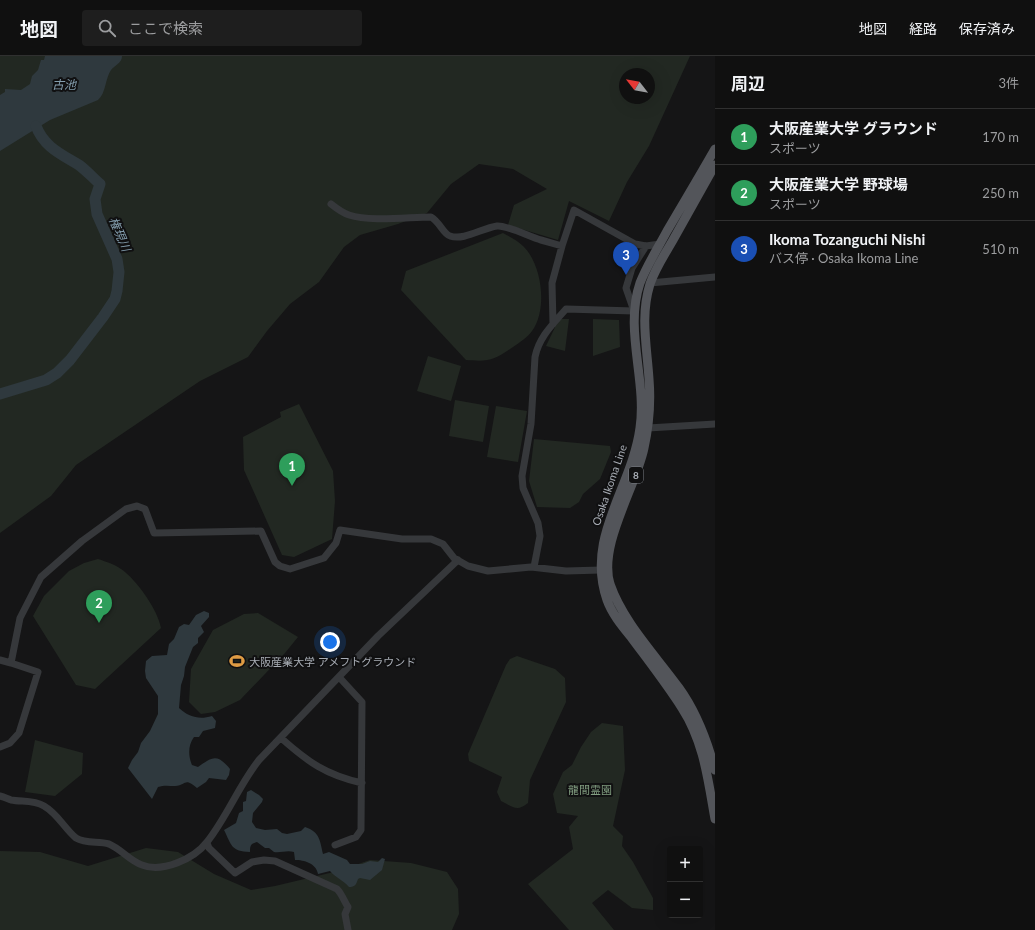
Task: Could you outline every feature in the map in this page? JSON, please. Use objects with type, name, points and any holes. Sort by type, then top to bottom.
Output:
[{"type":"main road","name":"Osaka Ikoma Line","points":[[715,149],[660,244],[641,282],[635,303],[635,334],[642,404],[640,428],[630,469],[604,535],[601,557],[602,584],[608,603],[619,621],[683,709],[693,728],[705,763],[715,819]]},
{"type":"main road","name":"Osaka Ikoma Line","points":[[715,165],[658,265],[650,283],[645,302],[644,332],[650,379],[648,428],[641,457],[614,530],[608,559],[610,583],[619,605],[631,624],[680,690],[696,715],[706,739],[715,770]]},
{"type":"street","points":[[331,204],[348,215],[356,217],[431,217],[437,220],[445,233],[449,236],[462,238],[476,232],[500,226],[562,246]]},
{"type":"street","points":[[553,324],[552,283],[574,210],[635,244],[646,246],[660,244]]},
{"type":"street","points":[[534,567],[540,536],[538,523],[523,488],[522,476],[531,424],[535,357],[537,348],[543,336],[566,309],[634,312],[626,288],[632,268],[646,246]]},
{"type":"street","points":[[650,283],[715,277]]},
{"type":"street","points":[[648,428],[715,424]]},
{"type":"street","points":[[11,663],[20,618],[41,577],[82,541],[126,509],[137,506],[145,509],[154,533],[261,531],[275,562],[280,566],[290,569],[324,558],[336,543],[340,530],[402,539],[431,539],[443,544],[454,558],[468,566],[488,571],[534,567],[566,571],[601,570]]},
{"type":"street","points":[[0,796],[11,800],[32,802],[43,805],[56,814],[70,832],[77,838],[84,841],[109,844],[141,865],[151,868],[169,866],[190,856],[207,843],[230,808],[251,770],[378,636],[458,560]]},
{"type":"street","points":[[0,660],[38,672],[19,733],[10,743],[0,747]]},
{"type":"street","points":[[335,845],[356,837],[361,830],[362,702],[339,678]]},
{"type":"street","points":[[281,738],[304,758],[331,774],[347,780],[362,783]]},
{"type":"street","points":[[207,843],[235,873],[252,862],[264,860],[275,861],[337,889],[342,894],[343,900],[348,907],[345,914],[348,930]]},
{"type":"green space","points":[[0,56],[690,56],[649,146],[627,182],[609,221],[569,201],[558,240],[508,225],[514,205],[547,189],[513,169],[479,164],[451,184],[427,213],[398,224],[360,235],[344,247],[319,282],[290,304],[267,331],[248,357],[200,381],[76,465],[51,496],[0,533]]},
{"type":"green space","points":[[503,233],[516,240],[523,246],[535,264],[541,287],[540,311],[537,322],[528,336],[501,355],[481,361],[466,360],[401,290],[406,271]]},
{"type":"green space","points":[[559,319],[569,319],[565,351],[546,346]]},
{"type":"green space","points":[[593,319],[619,320],[620,347],[593,356]]},
{"type":"green space","points":[[428,356],[461,366],[451,401],[417,391]]},
{"type":"green space","points":[[455,400],[489,406],[483,442],[449,436]]},
{"type":"green space","points":[[299,404],[333,471],[335,501],[332,539],[294,557],[282,555],[244,470],[243,437],[281,417],[280,412]]},
{"type":"green space","points":[[496,406],[527,411],[518,462],[487,457]]},
{"type":"green space","points":[[534,439],[610,446],[611,452],[600,479],[583,494],[579,502],[570,508],[537,507],[529,481]]},
{"type":"green space","points":[[98,559],[118,567],[133,580],[151,604],[161,628],[95,689],[76,685],[33,616],[44,596],[69,571],[84,563]]},
{"type":"green space","name":"大阪産業大学 アメフトグラウンド","points":[[258,613],[298,637],[285,653],[240,700],[215,712],[201,714],[189,702],[191,669],[213,630],[244,614]]},
{"type":"green space","points":[[517,656],[555,669],[565,678],[566,702],[530,780],[528,803],[524,806],[515,808],[501,801],[497,792],[502,777],[469,761],[468,754],[506,665],[510,659]]},
{"type":"green space","name":"龍間霊園","points":[[602,723],[623,726],[625,770],[613,826],[623,836],[622,846],[633,862],[653,898],[653,910],[632,908],[608,890],[592,903],[614,930],[569,930],[528,884],[573,849],[569,827],[578,816],[557,813],[553,794],[563,772],[572,765],[591,732]]},
{"type":"green space","points":[[35,740],[83,753],[82,774],[55,796],[25,792]]},
{"type":"green space","points":[[146,848],[178,852],[214,874],[251,890],[275,886],[338,871],[370,860],[411,863],[447,872],[458,889],[459,914],[452,930],[0,930],[0,851],[40,852],[88,866]]},
{"type":"water","name":"古池","points":[[45,56],[122,56],[122,58],[120,62],[111,70],[103,94],[98,100],[50,120],[0,151],[0,95],[5,92],[5,89],[21,90],[30,84],[32,76],[38,70],[41,60],[44,60]]},
{"type":"water","points":[[204,611],[209,613],[209,617],[201,626],[204,632],[198,638],[198,643],[193,647],[185,667],[181,685],[179,708],[194,717],[203,718],[212,716],[216,721],[215,728],[203,731],[199,737],[194,737],[192,740],[189,751],[192,765],[198,767],[211,759],[218,759],[230,769],[229,775],[226,780],[209,778],[197,788],[187,782],[175,786],[158,787],[152,799],[128,768],[138,752],[141,743],[150,731],[158,714],[158,696],[146,678],[146,661],[152,656],[167,655],[169,644],[174,639],[179,627],[184,624],[189,625],[196,615]]},
{"type":"water","points":[[251,790],[263,799],[253,813],[252,822],[256,828],[265,830],[277,829],[282,833],[287,834],[301,831],[305,827],[316,834],[320,841],[323,854],[329,852],[347,860],[350,864],[362,864],[370,861],[378,862],[382,858],[385,859],[382,870],[370,880],[360,878],[353,887],[349,887],[330,871],[318,874],[315,867],[309,863],[295,860],[294,852],[274,852],[257,842],[251,845],[250,852],[236,849],[231,844],[224,830],[236,823],[239,813],[243,811],[243,802],[246,801],[247,792]]},
{"type":"waterway","name":"権現川","points":[[0,394],[46,380],[57,373],[70,360],[103,317],[115,299],[117,291],[119,272],[117,259],[97,214],[95,199],[100,184],[79,165],[48,145],[39,133],[36,126]]},
{"type":"place","name":"Ikoma Tozanguchi Nishi","points":[[626,275]]},
{"type":"place","name":"大阪産業大学 グラウンド","points":[[292,486]]},
{"type":"place","name":"大阪産業大学 野球場","points":[[99,623]]},
{"type":"place","name":"大阪産業大学 アメフトグラウンド","points":[[237,661]]}]
